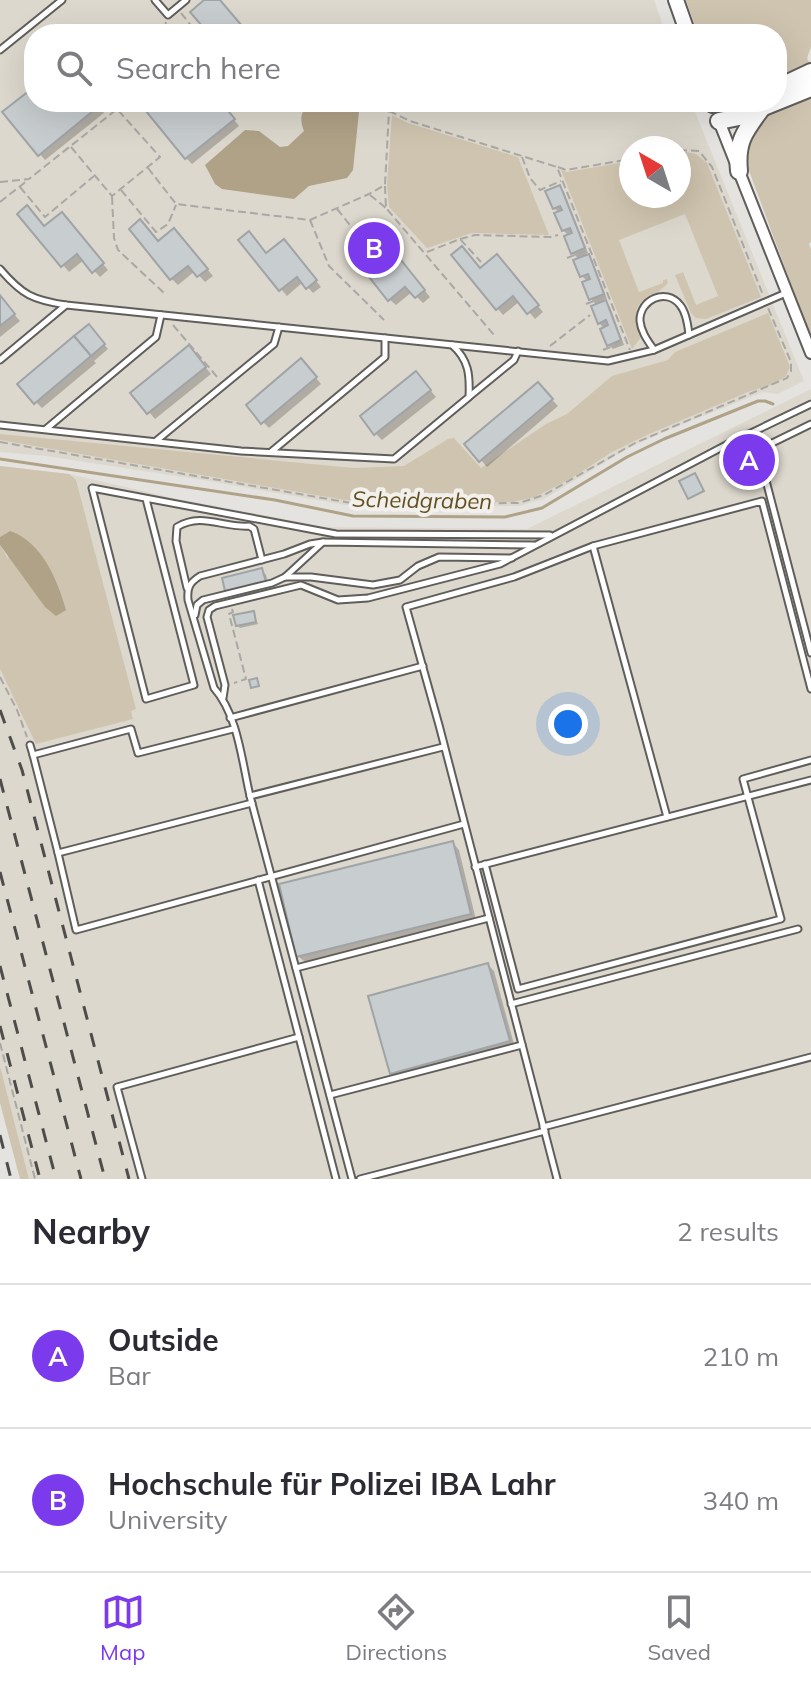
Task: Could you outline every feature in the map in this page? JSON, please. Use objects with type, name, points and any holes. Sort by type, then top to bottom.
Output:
[{"type":"main road","points":[[787,83],[811,72]]},
{"type":"main road","points":[[787,98],[811,88]]},
{"type":"main road","points":[[719,121],[749,112]]},
{"type":"main road","points":[[739,171],[737,153],[740,139],[759,112]]},
{"type":"street","points":[[676,0],[684,24]]},
{"type":"street","points":[[718,112],[811,353]]},
{"type":"lane","points":[[32,24],[62,0]]},
{"type":"lane","points":[[155,0],[168,15],[186,0]]},
{"type":"lane","points":[[0,50],[24,31]]},
{"type":"lane","points":[[0,269],[20,291],[36,301],[608,361],[654,350],[787,293]]},
{"type":"lane","points":[[654,350],[641,327],[641,314],[647,303],[660,296],[670,296],[682,307],[689,335]]},
{"type":"lane","points":[[0,360],[66,305]]},
{"type":"lane","points":[[45,430],[156,337],[161,315]]},
{"type":"lane","points":[[155,442],[274,344],[279,327]]},
{"type":"lane","points":[[270,453],[385,357],[385,338]]},
{"type":"lane","points":[[451,345],[461,352],[467,364],[469,397]]},
{"type":"lane","points":[[0,425],[270,453],[394,459],[514,360],[518,351]]},
{"type":"lane","points":[[223,698],[225,685],[207,617],[209,610],[215,606],[301,585],[338,600],[368,598],[500,564],[550,535],[811,404]]},
{"type":"lane","points":[[811,424],[758,450],[811,653]]},
{"type":"lane","points":[[146,499],[194,685],[146,699],[92,488],[336,534],[550,535]]},
{"type":"lane","points":[[557,1179],[406,607],[514,577],[593,546],[762,501],[811,689]]},
{"type":"lane","points":[[262,560],[254,529],[249,526],[191,519],[177,527],[176,541],[188,600],[214,688],[223,698],[230,718],[352,1179]]},
{"type":"lane","points":[[187,589],[200,576],[323,542],[535,545]]},
{"type":"lane","points":[[195,618],[197,605],[203,600],[285,577],[323,542]]},
{"type":"lane","points":[[593,546],[667,817]]},
{"type":"lane","points":[[285,577],[373,585],[400,580],[418,566],[439,557],[513,558]]},
{"type":"lane","points":[[230,718],[423,666]]},
{"type":"lane","points":[[33,755],[131,729],[138,753],[233,729]]},
{"type":"lane","points":[[30,745],[76,930],[464,824]]},
{"type":"lane","points":[[58,853],[444,747]]},
{"type":"lane","points":[[485,864],[518,989],[781,919],[743,779],[811,760]]},
{"type":"lane","points":[[475,867],[811,780]]},
{"type":"lane","points":[[258,880],[336,1179]]},
{"type":"lane","points":[[296,968],[489,918]]},
{"type":"lane","points":[[511,1004],[798,929]]},
{"type":"lane","points":[[142,1179],[117,1087],[299,1037]]},
{"type":"lane","points":[[330,1095],[522,1045]]},
{"type":"lane","points":[[360,1179],[811,1057]]},
{"type":"path","points":[[177,8],[190,24]]},
{"type":"path","points":[[166,24],[168,15]]},
{"type":"path","points":[[0,202],[113,112]]},
{"type":"path","points":[[112,196],[160,157],[120,112]]},
{"type":"path","points":[[386,208],[389,112]]},
{"type":"path","points":[[391,112],[410,121],[566,170],[619,161]]},
{"type":"path","points":[[71,147],[112,196],[114,238],[118,250],[164,293]]},
{"type":"path","points":[[0,442],[357,504],[519,503],[544,495],[635,443],[787,378],[791,371],[791,362],[712,167],[699,151],[691,151]]},
{"type":"path","points":[[521,155],[530,178],[540,190],[563,181]]},
{"type":"path","points":[[557,167],[632,355]]},
{"type":"path","points":[[148,168],[176,204],[310,220],[385,185]]},
{"type":"path","points":[[20,187],[45,217],[95,175]]},
{"type":"path","points":[[0,182],[29,179]]},
{"type":"path","points":[[120,189],[156,232],[168,224],[176,204]]},
{"type":"path","points":[[369,194],[386,208],[426,253],[494,335]]},
{"type":"path","points":[[336,208],[376,257]]},
{"type":"path","points":[[310,220],[329,266],[384,320]]},
{"type":"path","points":[[426,253],[475,235],[558,235]]},
{"type":"path","points":[[460,239],[481,262]]},
{"type":"path","points":[[567,258],[590,249]]},
{"type":"path","points":[[586,304],[608,296]]},
{"type":"path","points":[[161,315],[176,327],[224,385]]},
{"type":"path","points":[[541,354],[590,315]]},
{"type":"path","points":[[603,350],[626,341]]},
{"type":"path","points":[[0,677],[30,745]]},
{"type":"path","points":[[0,1043],[35,1179]]},
{"type":"shaded area","points":[[0,0],[654,0],[662,24],[24,24],[24,112],[695,112],[804,381],[778,394],[763,392],[663,432],[625,450],[544,499],[519,506],[357,507],[209,481],[0,452]]},
{"type":"shaded area","points":[[686,0],[811,0],[811,47],[807,58],[811,66],[787,77],[787,24],[694,24]]},
{"type":"shaded area","points":[[811,94],[811,338],[741,149],[768,112],[787,112],[787,104]]},
{"type":"shaded area","points":[[304,112],[359,112],[353,170],[347,178],[309,186],[294,199],[222,189],[215,184],[205,165],[245,130],[259,131],[280,147],[288,146],[304,131]]},
{"type":"shaded area","points":[[392,115],[408,123],[518,157],[549,235],[472,233],[427,248],[389,207],[387,185]]},
{"type":"shaded area","points":[[691,153],[696,154],[707,163],[761,297],[706,319],[696,318],[691,313],[675,275],[683,272],[696,305],[718,296],[685,214],[619,240],[639,292],[663,283],[663,280],[667,279],[668,283],[638,307],[637,324],[641,337],[632,349],[561,170],[567,172],[619,163],[619,208],[691,208]]},
{"type":"shaded area","points":[[768,313],[790,367],[786,376],[774,384],[647,435],[535,497],[513,502],[345,500],[0,440],[0,434],[354,468],[404,466],[454,438],[481,468],[546,424],[567,414],[612,376],[668,360],[675,352]]},
{"type":"shaded area","points":[[811,389],[811,1179],[29,1179],[0,1066],[0,466],[69,474],[173,498],[327,527],[527,529]]},
{"type":"shaded area","points":[[0,466],[69,474],[76,480],[136,709],[131,711],[133,719],[36,744],[0,669],[0,545],[8,559],[10,531],[0,537]]},
{"type":"shaded area","points":[[10,531],[31,544],[47,563],[66,610],[56,616],[45,607],[0,545],[0,537]]},
{"type":"shaded area","points":[[0,1066],[29,1179],[20,1179],[0,1103]]},
{"type":"building","points":[[204,0],[220,0],[240,24],[200,24],[190,12]]},
{"type":"building","points":[[24,95],[24,112],[92,112],[38,156],[2,112]]},
{"type":"building","points":[[147,112],[229,112],[235,119],[185,159]]},
{"type":"building","points":[[560,185],[585,248],[571,254],[564,236],[572,233],[570,228],[562,231],[554,213],[562,210],[560,206],[553,209],[545,191]]},
{"type":"building","points":[[27,205],[44,226],[62,212],[104,263],[92,273],[77,254],[61,267],[17,214]]},
{"type":"building","points":[[140,219],[158,241],[174,228],[208,269],[197,277],[188,266],[170,280],[129,229]]},
{"type":"building","points":[[249,231],[266,253],[284,239],[317,280],[306,289],[297,277],[279,291],[238,240]]},
{"type":"building","points":[[357,241],[376,264],[393,250],[425,290],[415,298],[405,287],[388,301],[347,249]]},
{"type":"building","points":[[462,246],[480,268],[497,254],[539,305],[527,314],[513,296],[496,310],[451,255]]},
{"type":"building","points":[[589,254],[604,294],[589,300],[582,282],[590,279],[588,274],[580,277],[573,260]]},
{"type":"building","points":[[0,295],[15,314],[0,326]]},
{"type":"building","points":[[606,300],[621,340],[607,346],[600,329],[608,325],[606,320],[598,324],[591,306]]},
{"type":"building","points":[[89,324],[105,344],[91,356],[74,336]]},
{"type":"building","points":[[74,336],[91,356],[34,404],[17,384]]},
{"type":"building","points":[[189,345],[206,367],[147,414],[130,393]]},
{"type":"building","points":[[301,358],[317,377],[261,424],[246,405]]},
{"type":"building","points":[[416,371],[431,390],[374,435],[360,416]]},
{"type":"building","points":[[538,382],[553,399],[479,462],[464,444]]},
{"type":"building","points":[[751,448],[757,470],[747,473],[741,450]]},
{"type":"building","points":[[695,473],[704,491],[688,499],[679,481]]},
{"type":"building","points":[[262,568],[266,582],[225,591],[222,578]]},
{"type":"building","points":[[254,611],[256,622],[236,626],[233,615]]},
{"type":"building","points":[[257,678],[259,686],[251,688],[249,680]]},
{"type":"building","points":[[453,841],[471,914],[296,957],[279,884]]},
{"type":"building","points":[[488,963],[510,1041],[390,1074],[368,996]]},
{"type":"waterway","name":"Scheidgraben","points":[[0,459],[275,500],[353,516],[505,517],[542,508],[627,457],[664,439],[758,401],[773,404]]},
{"type":"railway","points":[[0,710],[22,770],[129,1179]]},
{"type":"railway","points":[[0,779],[105,1179]]},
{"type":"railway","points":[[0,872],[81,1179]]},
{"type":"railway","points":[[0,966],[56,1179]]},
{"type":"railway","points":[[0,1026],[40,1179]]},
{"type":"railway","points":[[0,1135],[11,1179]]},
{"type":"place","name":"Hochschule für Polizei IBA Lahr","points":[[374,248]]},
{"type":"place","name":"Outside","points":[[749,460]]}]
